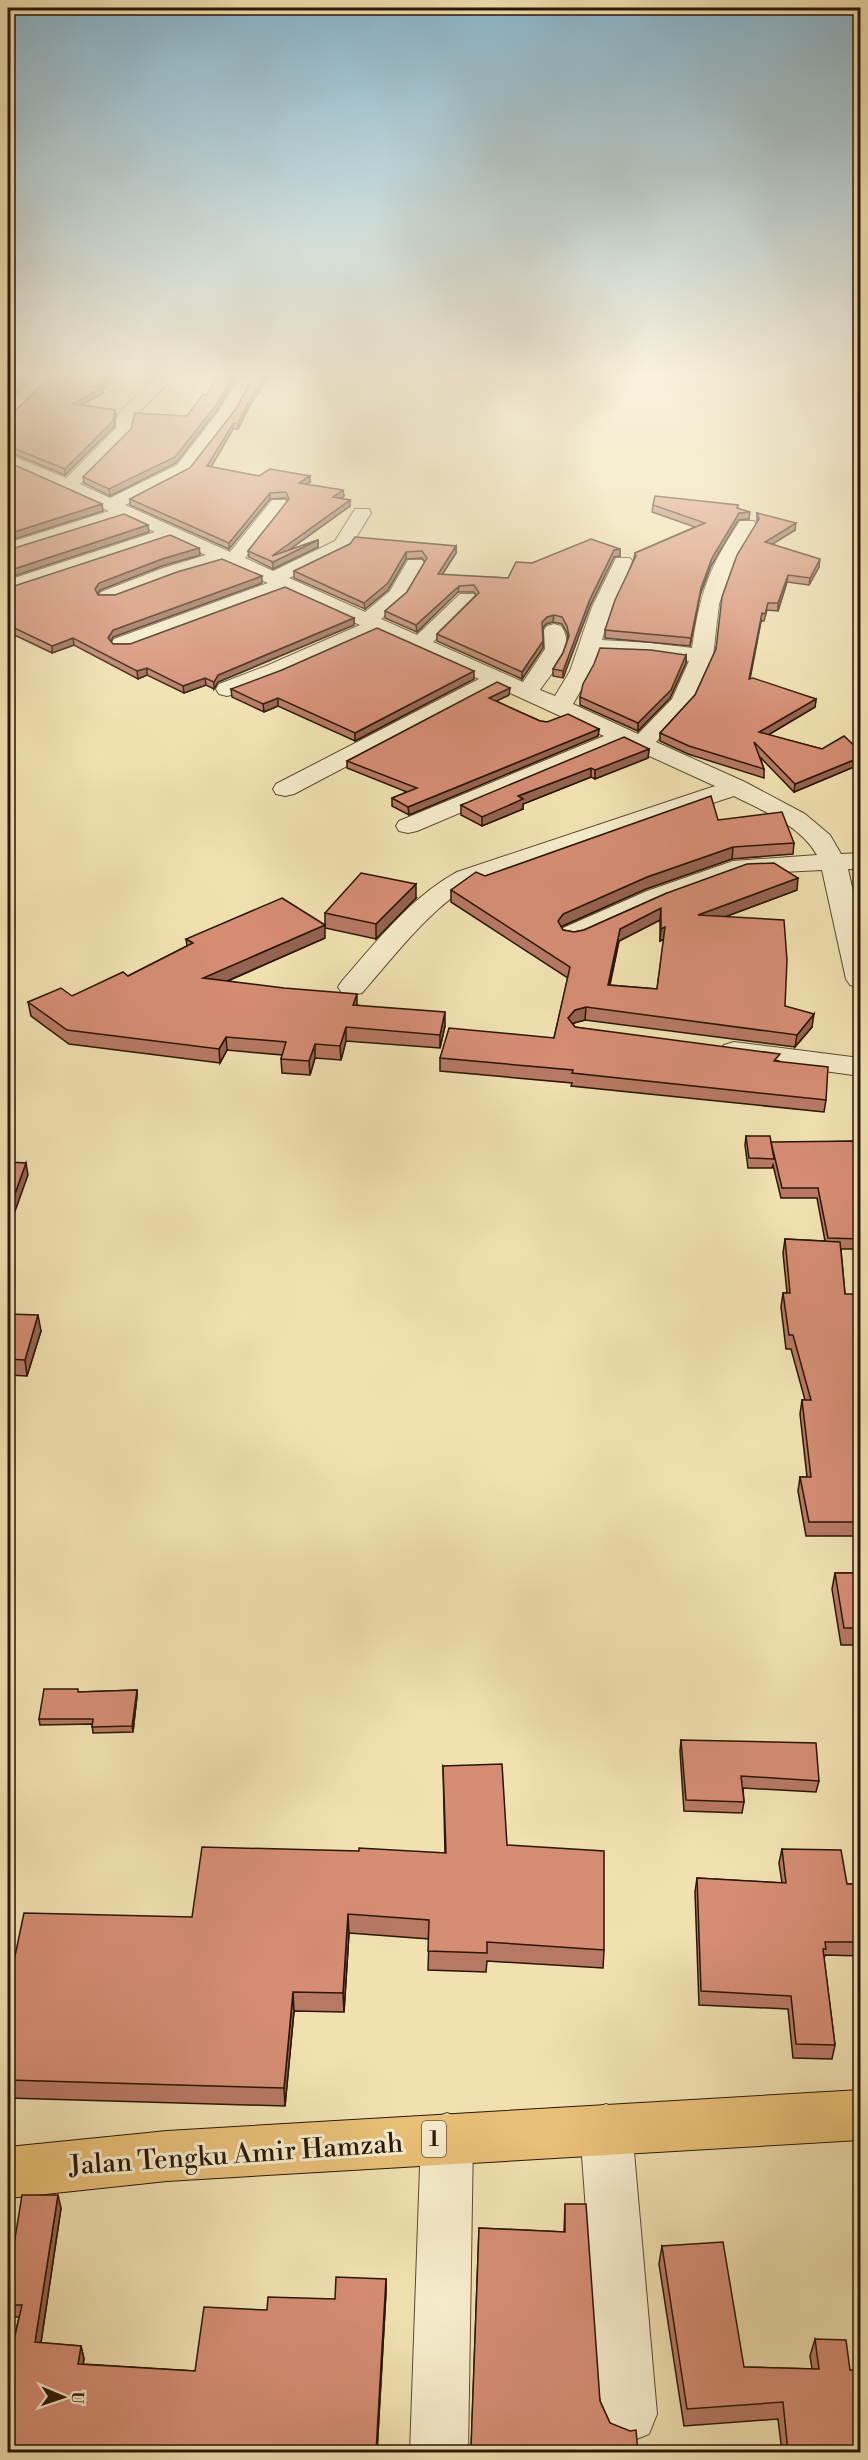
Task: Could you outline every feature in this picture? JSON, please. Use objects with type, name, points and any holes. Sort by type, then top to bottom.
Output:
[{"type":"highway","name":"Jalan Tengku Amir Hamzah","points":[[8,2173],[167,2156],[861,2115]]},
{"type":"street","points":[[79,491],[736,787],[806,825],[821,840],[833,862],[859,966]]},
{"type":"street","points":[[8,549],[119,508],[147,491]]},
{"type":"street","points":[[108,596],[170,572],[229,558],[279,504]]},
{"type":"street","points":[[122,644],[279,581],[342,545],[362,513]]},
{"type":"street","points":[[408,826],[632,741],[682,700],[702,656],[709,604],[724,561],[747,525]]},
{"type":"street","points":[[8,587],[174,532]]},
{"type":"street","points":[[560,707],[581,671],[602,607],[623,562]]},
{"type":"street","points":[[227,688],[373,623],[398,594],[415,564]]},
{"type":"street","points":[[419,644],[467,598]]},
{"type":"street","points":[[528,692],[556,649],[554,630]]},
{"type":"street","points":[[590,646],[651,649],[702,656]]},
{"type":"street","points":[[285,789],[496,679]]},
{"type":"street","points":[[352,987],[433,898],[452,883],[736,787]]},
{"type":"street","points":[[573,934],[656,897],[742,866],[861,861]]},
{"type":"street","points":[[711,1048],[861,1067]]},
{"type":"street","points":[[606,2129],[628,2414]]},
{"type":"street","points":[[439,2452],[447,2138]]},
{"type":"building","points":[[8,491],[72,491],[102,504],[8,534]]},
{"type":"building","points":[[146,491],[342,491],[333,497],[350,500],[272,556],[318,540],[273,562],[248,551],[289,499],[286,492],[270,493],[229,543],[130,499]]},
{"type":"building","points":[[655,496],[738,505],[737,508],[750,512],[739,513],[712,558],[701,588],[691,638],[605,630],[615,600],[636,556],[635,553],[705,523],[653,505]]},
{"type":"building","points":[[757,513],[796,523],[765,542],[820,559],[810,578],[788,575],[778,603],[768,603],[765,614],[762,613],[749,679],[753,678],[816,699],[759,732],[822,749],[844,736],[861,752],[861,757],[795,784],[754,742],[764,769],[689,746],[660,733],[695,695],[716,649],[722,597],[737,555],[759,519]]},
{"type":"building","points":[[124,514],[148,525],[8,571],[8,550]]},
{"type":"building","points":[[170,535],[199,548],[162,559],[99,583],[95,589],[98,595],[115,595],[177,572],[222,559],[262,576],[113,630],[108,638],[113,644],[130,644],[285,587],[354,618],[218,675],[214,682],[205,678],[183,686],[147,668],[137,671],[73,638],[52,646],[8,625],[8,588]]},
{"type":"building","points":[[355,537],[456,546],[438,574],[508,578],[516,562],[532,563],[591,539],[620,549],[614,550],[590,599],[563,671],[553,669],[563,653],[569,636],[562,617],[554,615],[542,622],[543,641],[522,672],[437,634],[479,593],[474,585],[459,586],[416,625],[385,611],[407,592],[427,558],[422,551],[406,552],[388,583],[364,603],[294,571],[350,544]]},
{"type":"building","points":[[377,628],[474,671],[355,733],[278,698],[263,704],[231,689],[282,670]]},
{"type":"building","points":[[600,648],[651,650],[686,655],[671,690],[638,723],[580,697],[583,684]]},
{"type":"building","points":[[497,682],[510,688],[489,698],[540,721],[547,722],[568,714],[599,729],[408,807],[392,798],[417,788],[347,761]]},
{"type":"building","points":[[624,737],[649,749],[518,796],[523,799],[482,817],[461,805]]},
{"type":"building","points":[[711,796],[718,820],[782,812],[794,843],[733,847],[647,877],[563,914],[558,921],[563,930],[574,932],[584,930],[667,893],[747,864],[774,863],[798,878],[698,915],[784,920],[787,960],[785,1006],[814,1014],[797,1035],[586,1007],[575,1010],[568,1018],[575,1027],[780,1054],[774,1061],[828,1067],[826,1100],[572,1073],[573,1070],[440,1058],[449,1028],[554,1038],[570,967],[451,890],[476,872],[485,876]],"holes":[[[661,908],[661,929],[665,927],[657,989],[608,985],[620,929]]]},
{"type":"building","points":[[361,873],[416,884],[376,924],[325,913]]},
{"type":"building","points":[[282,898],[325,925],[203,978],[357,994],[353,1005],[445,1012],[440,1035],[346,1027],[340,1046],[315,1044],[309,1061],[281,1059],[286,1042],[226,1037],[219,1049],[67,1030],[28,1002],[61,988],[72,996],[123,972],[128,976],[193,943],[186,939]]},
{"type":"building","points":[[746,1136],[770,1136],[774,1159],[749,1158]]},
{"type":"building","points":[[861,1141],[861,1239],[828,1238],[818,1188],[782,1188],[771,1142]]},
{"type":"building","points":[[8,1162],[26,1163],[8,1213]]},
{"type":"building","points":[[785,1239],[840,1242],[845,1294],[853,1294],[861,1337],[861,1522],[809,1522],[800,1477],[811,1477],[802,1400],[811,1400],[793,1335],[789,1335],[783,1293],[790,1293]]},
{"type":"building","points":[[8,1314],[38,1315],[25,1360],[8,1359]]},
{"type":"building","points":[[835,1573],[861,1573],[861,1628],[844,1628]]},
{"type":"building","points":[[44,1689],[78,1689],[78,1692],[137,1690],[132,1726],[92,1727],[93,1719],[39,1719]]},
{"type":"building","points":[[681,1740],[816,1743],[819,1781],[741,1776],[744,1802],[686,1800]]},
{"type":"building","points":[[502,1764],[507,1845],[604,1851],[604,1950],[487,1942],[487,1953],[428,1951],[429,1920],[348,1914],[343,1993],[293,1992],[284,2088],[8,2080],[8,1989],[24,1913],[192,1917],[202,1847],[359,1851],[359,1848],[446,1853],[443,1766]]},
{"type":"building","points":[[782,1849],[841,1850],[847,1884],[861,1884],[861,1942],[825,1942],[826,1949],[823,1949],[835,2045],[796,2044],[791,1996],[701,1991],[697,1878],[786,1883]]},
{"type":"building","points":[[22,2195],[58,2195],[35,2342],[81,2346],[78,2364],[195,2371],[204,2307],[267,2310],[268,2297],[335,2299],[336,2277],[386,2279],[376,2452],[8,2452],[8,2353],[11,2353],[22,2305],[8,2305],[8,2282]]},
{"type":"building","points":[[565,2204],[586,2204],[600,2401],[610,2423],[630,2431],[636,2430],[638,2452],[540,2452],[471,2448],[479,2228],[565,2232]]},
{"type":"building","points":[[723,2242],[744,2367],[819,2369],[815,2339],[846,2340],[850,2370],[861,2370],[861,2452],[788,2452],[783,2402],[687,2409],[662,2246]]}]
